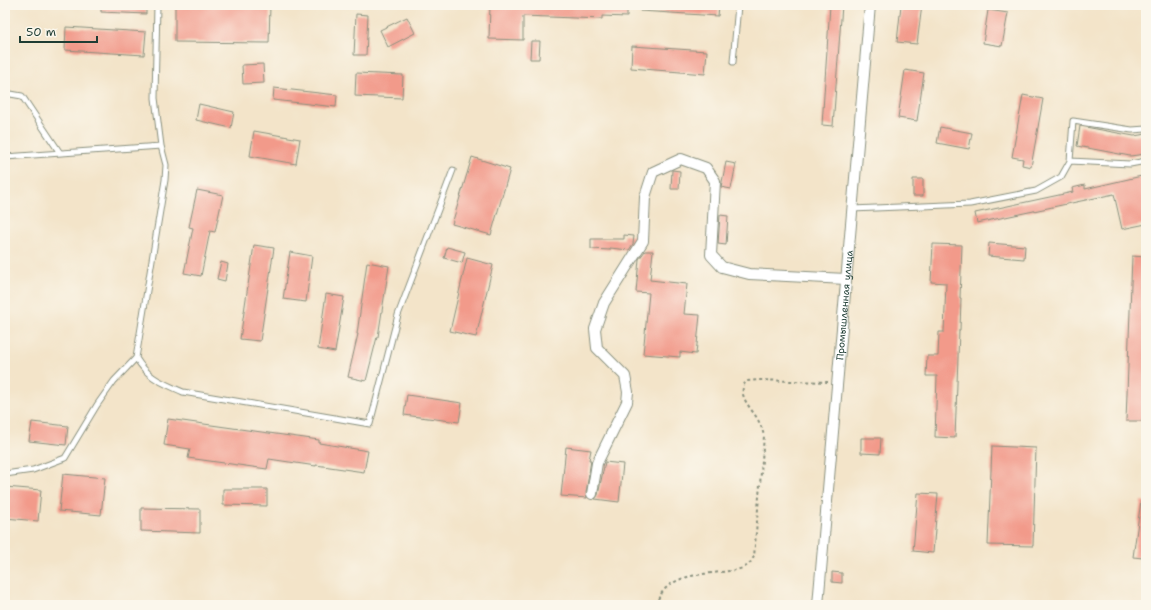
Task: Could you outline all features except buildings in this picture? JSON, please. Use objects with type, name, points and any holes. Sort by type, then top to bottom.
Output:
[{"type":"street","name":"Промышленная улица","points":[[818,605],[870,5]]},
{"type":"street","points":[[592,494],[597,463],[627,402],[628,392],[625,376],[597,348],[595,329],[604,303],[643,240],[645,197],[653,172],[681,159],[706,168],[715,181],[711,255],[722,267],[749,274],[846,279]]},
{"type":"lane","points":[[5,474],[33,470],[65,458],[97,405],[114,381],[136,358],[165,180],[166,165],[161,146],[155,98],[157,5]]},
{"type":"lane","points":[[733,62],[738,5]]},
{"type":"lane","points":[[5,93],[22,96],[60,153]]},
{"type":"lane","points":[[852,209],[970,204],[1036,191],[1061,177],[1070,161],[1073,121],[1132,130],[1146,129]]},
{"type":"lane","points":[[5,157],[161,146]]},
{"type":"lane","points":[[1070,161],[1130,164],[1146,161]]},
{"type":"lane","points":[[136,358],[146,372],[155,380],[183,392],[370,424],[398,315],[453,170]]},
{"type":"path","points":[[656,605],[664,589],[673,582],[685,577],[740,569],[749,565],[754,557],[764,436],[760,423],[742,395],[742,387],[746,381],[838,382]]}]
